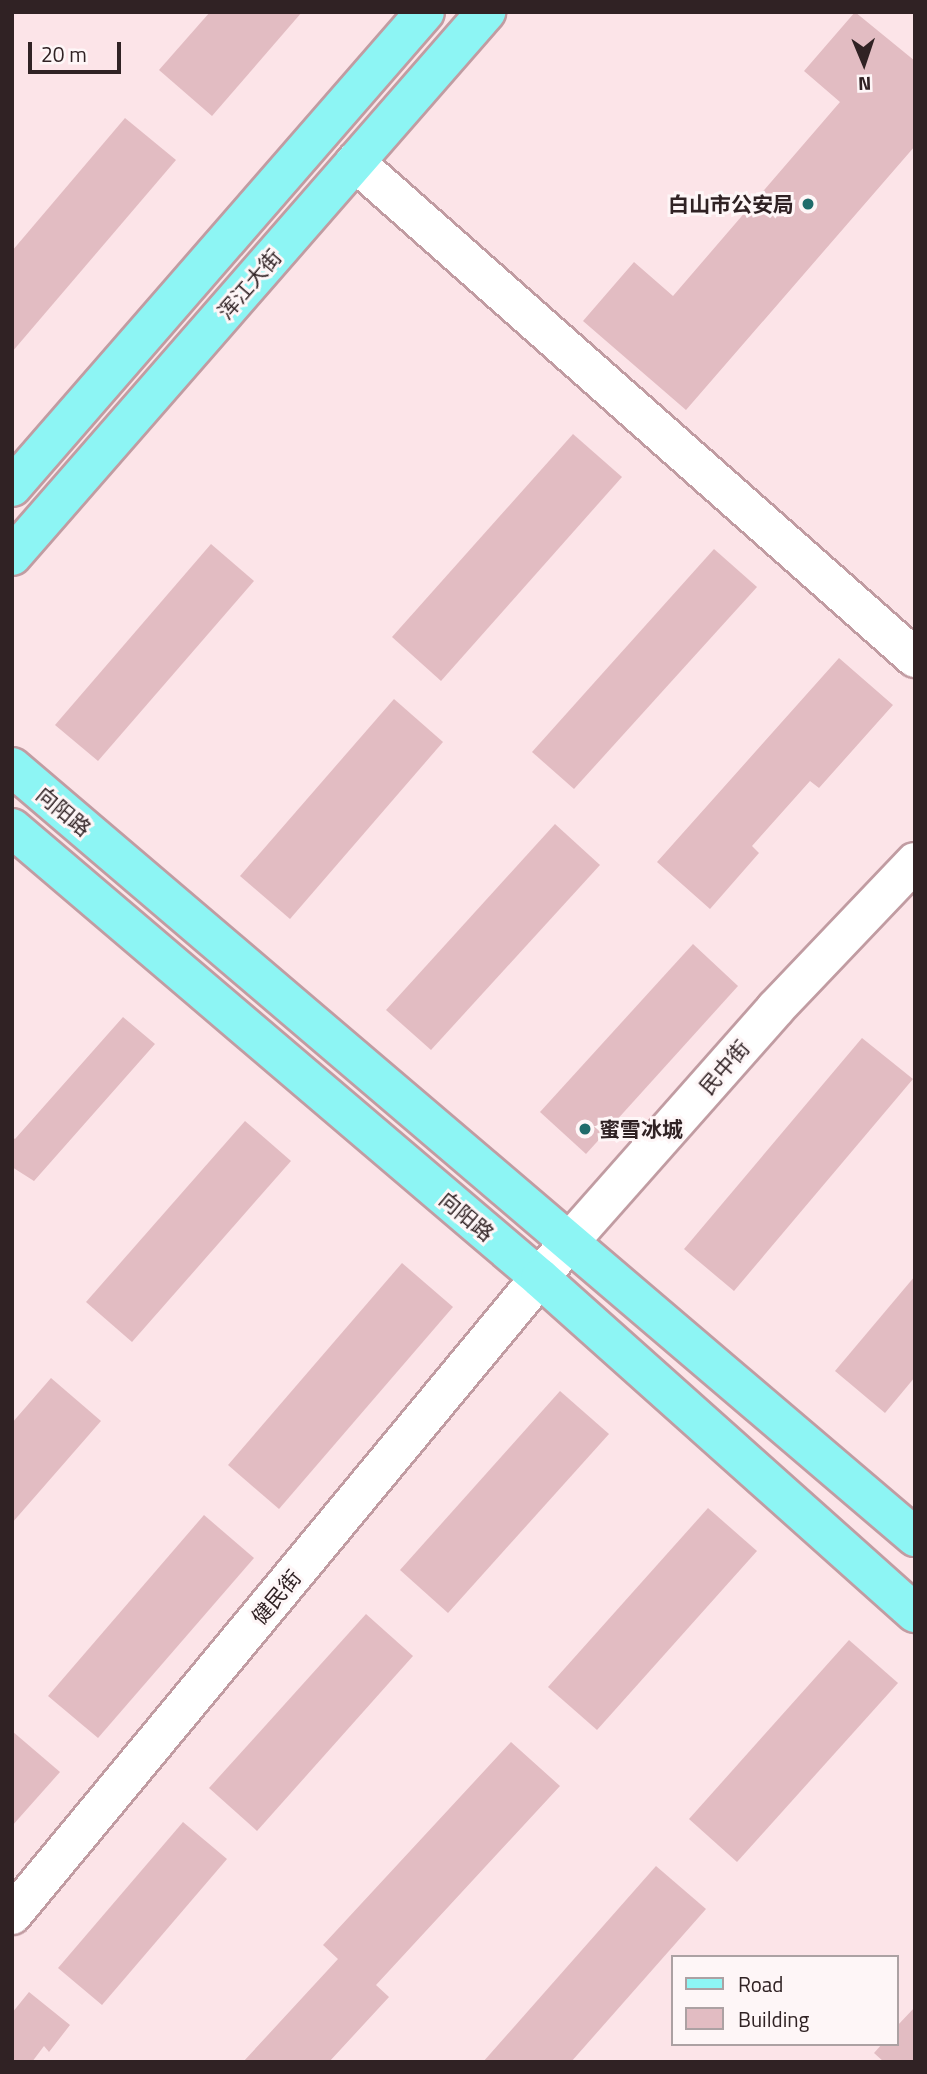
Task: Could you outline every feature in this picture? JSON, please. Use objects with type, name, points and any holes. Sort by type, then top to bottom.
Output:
[{"type":"main road","points":[[12,487],[425,12]]},
{"type":"main road","name":"浑江大街","points":[[12,556],[486,12]]},
{"type":"main road","name":"向阳路","points":[[12,767],[915,1537]]},
{"type":"main road","name":"向阳路","points":[[12,828],[540,1278],[915,1614]]},
{"type":"street","points":[[355,162],[915,658]]},
{"type":"street","name":"民中街","points":[[540,1278],[775,1009],[915,862]]},
{"type":"street","name":"健民街","points":[[12,1915],[540,1278]]},
{"type":"building","points":[[210,12],[302,12],[212,116],[159,70]]},
{"type":"building","name":"白山市公安局","points":[[855,12],[915,61],[915,146],[686,410],[583,321],[634,262],[673,296],[840,102],[804,71]]},
{"type":"building","points":[[125,118],[176,160],[12,352],[12,251]]},
{"type":"building","points":[[573,434],[622,477],[441,681],[392,637]]},
{"type":"building","points":[[211,544],[254,581],[98,761],[55,725]]},
{"type":"building","points":[[714,549],[757,587],[574,789],[532,752]]},
{"type":"building","points":[[839,658],[893,705],[819,788],[810,781],[752,846],[759,853],[710,909],[657,862]]},
{"type":"building","points":[[394,699],[443,742],[290,919],[240,876]]},
{"type":"building","points":[[555,824],[600,865],[431,1050],[386,1010]]},
{"type":"building","points":[[693,944],[738,986],[586,1154],[540,1112]]},
{"type":"building","points":[[123,1017],[155,1044],[34,1181],[12,1167],[12,1137],[15,1139]]},
{"type":"building","points":[[862,1038],[913,1079],[734,1291],[684,1249]]},
{"type":"building","points":[[245,1121],[291,1161],[132,1342],[86,1302]]},
{"type":"building","points":[[402,1263],[453,1307],[279,1509],[228,1465]]},
{"type":"building","points":[[915,1276],[915,1377],[885,1413],[835,1371]]},
{"type":"building","points":[[51,1378],[101,1421],[12,1523],[12,1423]]},
{"type":"building","points":[[560,1391],[609,1434],[448,1613],[400,1570]]},
{"type":"building","points":[[708,1508],[757,1551],[597,1730],[548,1687]]},
{"type":"building","points":[[204,1515],[254,1558],[98,1738],[48,1696]]},
{"type":"building","points":[[366,1614],[413,1656],[257,1831],[209,1788]]},
{"type":"building","points":[[849,1640],[898,1683],[737,1862],[689,1819]]},
{"type":"building","points":[[12,1731],[60,1772],[12,1826]]},
{"type":"building","points":[[511,1742],[560,1786],[376,1985],[389,1997],[329,2062],[243,2062],[338,1959],[323,1945]]},
{"type":"building","points":[[183,1822],[227,1859],[102,2005],[58,1968]]},
{"type":"building","points":[[656,1866],[706,1909],[571,2062],[483,2062]]},
{"type":"building","points":[[29,1992],[70,2025],[49,2052],[44,2046],[32,2062],[12,2062],[12,2013]]},
{"type":"building","points":[[915,2007],[915,2062],[884,2062],[874,2053],[880,2046],[899,2046],[899,2024]]},
{"type":"place","name":"白山市公安局","points":[[808,204]]},
{"type":"place","name":"蜜雪冰城","points":[[585,1129]]}]
